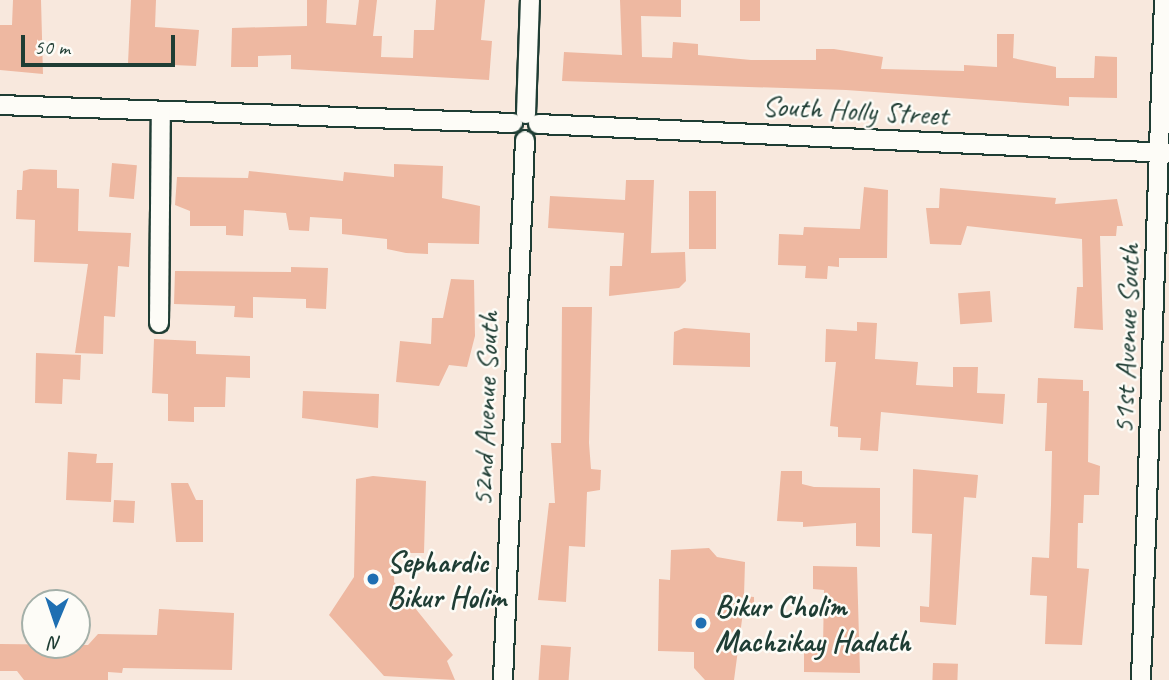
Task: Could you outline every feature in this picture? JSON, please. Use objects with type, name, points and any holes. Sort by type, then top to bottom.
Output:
[{"type":"street","points":[[525,120],[530,0]]},
{"type":"street","name":"51st Avenue South","points":[[1141,680],[1165,153],[1164,0]]},
{"type":"street","name":"South Holly Street","points":[[0,105],[525,120],[1165,153]]},
{"type":"street","points":[[159,323],[161,111]]},
{"type":"street","name":"52nd Avenue South","points":[[503,680],[525,140],[534,136],[525,120]]},
{"type":"building","points":[[13,0],[41,0],[43,74],[0,70],[0,25],[12,25]]},
{"type":"building","points":[[131,0],[156,0],[155,27],[199,30],[196,66],[128,63]]},
{"type":"building","points":[[307,0],[327,0],[326,23],[356,25],[359,0],[377,0],[373,36],[382,36],[381,57],[413,58],[414,30],[434,30],[436,0],[485,0],[481,40],[492,41],[489,80],[291,69],[291,55],[258,56],[258,67],[231,67],[232,28],[307,26]]},
{"type":"building","points":[[620,0],[681,0],[681,17],[641,16],[642,57],[672,58],[673,42],[698,44],[698,55],[751,60],[816,60],[816,49],[834,49],[883,57],[881,69],[964,71],[964,65],[997,67],[997,34],[1014,34],[1013,58],[1056,67],[1056,78],[1094,78],[1095,56],[1117,57],[1117,98],[1069,97],[1069,106],[846,90],[562,81],[564,52],[622,55]]},
{"type":"building","points":[[740,0],[760,0],[760,21],[740,21]]},
{"type":"building","points":[[112,163],[137,165],[134,199],[109,197]]},
{"type":"building","points":[[394,164],[443,166],[442,198],[480,206],[479,244],[428,243],[428,254],[406,253],[387,249],[387,239],[342,234],[342,219],[310,217],[309,231],[289,230],[286,213],[244,210],[243,236],[226,235],[226,226],[190,226],[190,211],[175,205],[177,177],[248,178],[249,171],[343,181],[344,172],[394,177]]},
{"type":"building","points":[[57,170],[57,188],[79,189],[78,231],[131,233],[129,267],[118,266],[115,317],[104,316],[103,354],[75,353],[88,264],[34,262],[35,220],[16,219],[17,190],[22,190],[23,171]]},
{"type":"building","points":[[626,180],[654,180],[651,253],[685,252],[686,281],[679,288],[609,296],[610,266],[622,266],[624,233],[548,228],[550,196],[625,200]]},
{"type":"building","points":[[864,187],[888,190],[887,258],[839,258],[839,267],[828,266],[827,279],[805,278],[806,266],[778,265],[779,234],[803,235],[804,227],[860,229]]},
{"type":"building","points":[[940,188],[1056,198],[1055,204],[1117,199],[1123,226],[1117,226],[1116,236],[1100,236],[1103,330],[1074,328],[1077,287],[1083,287],[1082,239],[967,226],[961,245],[930,244],[926,208],[939,208]]},
{"type":"building","points":[[689,191],[716,191],[716,249],[689,249]]},
{"type":"building","points":[[291,267],[328,268],[326,309],[306,308],[306,299],[253,297],[253,318],[234,317],[235,306],[174,304],[175,271],[291,272]]},
{"type":"building","points":[[451,279],[474,280],[475,336],[467,367],[449,365],[439,386],[396,382],[400,341],[431,344],[432,318],[443,318]]},
{"type":"building","points":[[990,291],[992,322],[960,324],[958,293]]},
{"type":"building","points":[[562,307],[592,307],[589,443],[591,469],[601,470],[600,490],[587,492],[585,547],[569,546],[566,602],[538,600],[549,503],[555,503],[551,443],[561,443]]},
{"type":"building","points":[[857,322],[877,323],[875,359],[918,362],[916,385],[953,387],[953,367],[978,367],[977,393],[1005,394],[1003,424],[881,412],[878,451],[860,450],[861,438],[838,437],[838,427],[830,426],[836,362],[825,362],[826,329],[857,331]]},
{"type":"building","points":[[684,328],[750,333],[750,367],[673,365],[674,332]]},
{"type":"building","points":[[154,339],[196,341],[196,354],[250,356],[250,378],[226,377],[225,407],[194,407],[194,422],[168,421],[168,394],[152,393]]},
{"type":"building","points":[[36,353],[81,355],[80,380],[63,379],[62,404],[35,403]]},
{"type":"building","points":[[1038,378],[1083,380],[1083,391],[1089,391],[1088,462],[1100,466],[1099,495],[1084,495],[1083,523],[1078,523],[1077,568],[1089,569],[1082,645],[1045,644],[1047,596],[1030,595],[1032,557],[1049,558],[1051,505],[1052,451],[1045,451],[1047,403],[1037,403]]},
{"type":"building","points":[[303,391],[379,394],[378,428],[302,418]]},
{"type":"building","points":[[68,452],[97,454],[96,463],[113,463],[111,502],[66,500]]},
{"type":"building","points":[[913,469],[978,475],[976,498],[964,497],[956,625],[920,622],[920,606],[929,607],[932,534],[912,533]]},
{"type":"building","points":[[781,471],[802,471],[802,484],[814,487],[880,488],[880,547],[856,546],[856,523],[803,527],[803,522],[777,521]]},
{"type":"building","name":"Sephardic Bikur Holim","points":[[373,476],[426,481],[424,553],[395,553],[394,582],[453,655],[447,661],[455,680],[384,676],[329,615],[354,577],[356,479]]},
{"type":"building","points":[[171,483],[188,483],[196,500],[203,500],[203,542],[176,542]]},
{"type":"building","points":[[114,500],[135,501],[134,523],[113,522]]},
{"type":"building","name":"Bikur Cholim Machzikay Hadath","points":[[709,548],[717,557],[745,562],[744,596],[754,597],[754,612],[743,612],[734,680],[705,680],[694,668],[694,652],[658,651],[659,579],[670,580],[671,550]]},
{"type":"building","points":[[813,566],[857,567],[860,673],[804,672],[804,647],[823,647],[824,590],[813,589]]},
{"type":"building","points":[[159,609],[234,613],[232,670],[123,668],[122,673],[108,672],[108,680],[24,680],[17,671],[0,671],[0,644],[21,644],[21,659],[91,659],[91,642],[98,634],[157,635]]},
{"type":"building","points":[[541,645],[571,647],[569,680],[539,680]]},
{"type":"building","points":[[933,663],[958,664],[957,680],[932,680]]},
{"type":"place","name":"Sephardic Bikur Holim","points":[[373,579]]},
{"type":"place","name":"Bikur Cholim Machzikay Hadath","points":[[701,623]]}]
